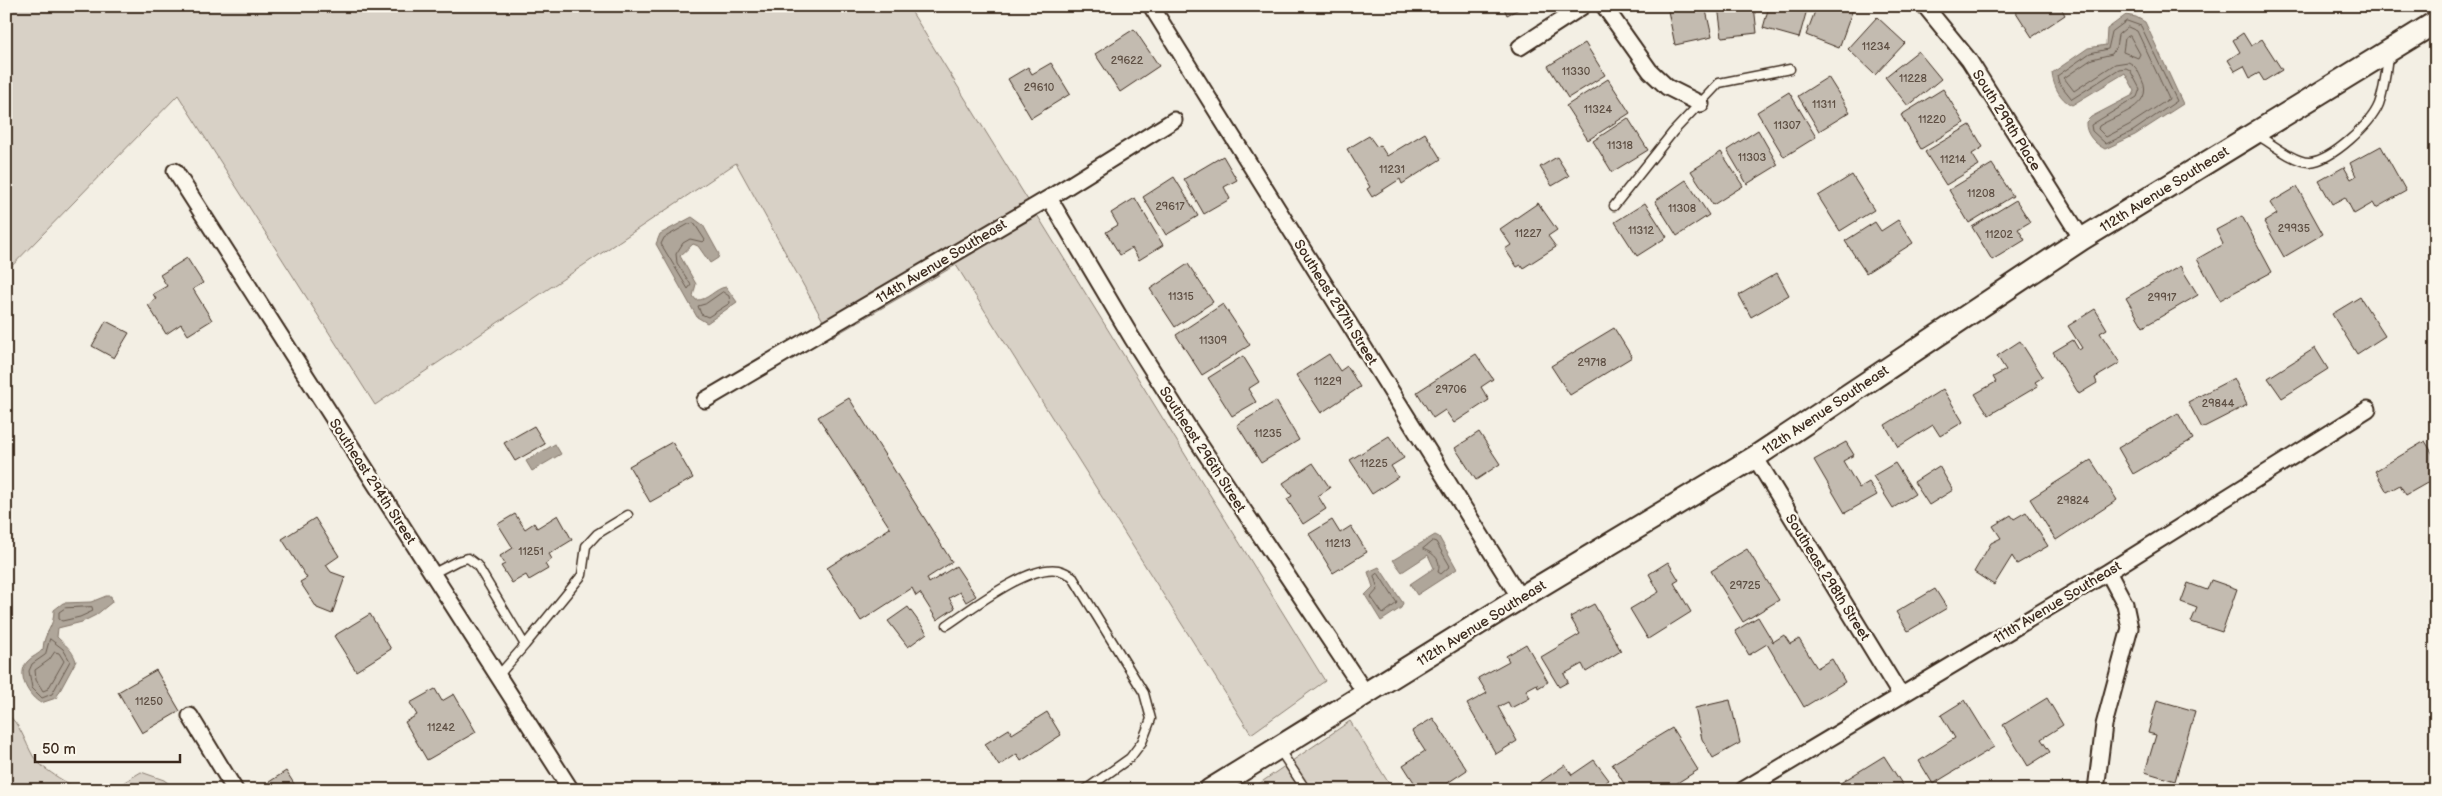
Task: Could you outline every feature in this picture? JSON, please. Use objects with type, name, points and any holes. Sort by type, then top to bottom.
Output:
[{"type":"street","name":"Southeast 297th Street","points":[[1154,6],[1153,9],[1520,598]]},
{"type":"street","points":[[1520,47],[1583,6]]},
{"type":"street","points":[[1604,6],[1650,70],[1667,87],[1701,104]]},
{"type":"street","name":"South 299th Place","points":[[1925,6],[1969,60],[2082,239]]},
{"type":"street","name":"112th Avenue Southeast","points":[[1210,790],[1520,598],[1754,457],[2082,239],[2436,22]]},
{"type":"street","name":"114th Avenue Southeast","points":[[705,400],[1049,198],[1174,120]]},
{"type":"street","name":"Southeast 294th Street","points":[[175,172],[570,790]]},
{"type":"street","name":"Southeast 296th Street","points":[[1049,198],[1184,422],[1366,694]]},
{"type":"street","name":"111th Avenue Southeast","points":[[1743,790],[2108,572],[2368,409]]},
{"type":"street","name":"Southeast 298th Street","points":[[1754,457],[1901,696]]},
{"type":"street","points":[[2096,790],[2104,724],[2130,628],[2125,604],[2108,572]]},
{"type":"street","points":[[190,716],[235,790]]},
{"type":"lane","points":[[2255,133],[2291,155],[2310,162],[2323,158],[2340,148],[2355,136],[2378,106],[2385,86],[2388,51]]},
{"type":"lane","points":[[1614,206],[1673,132],[1719,83],[1790,69]]},
{"type":"lane","points":[[498,676],[582,575],[586,546],[597,534],[628,514]]},
{"type":"lane","points":[[432,574],[457,561],[468,558],[477,565],[525,645]]},
{"type":"lane","points":[[947,625],[1011,583],[1035,572],[1057,569],[1072,576],[1144,693],[1151,719],[1142,742],[1130,758],[1084,790]]},
{"type":"lane","points":[[1278,748],[1306,790]]},
{"type":"shaded area","points":[[6,6],[908,6],[1325,681],[1251,734],[956,265],[832,337],[736,163],[375,405],[178,95],[6,272]]},
{"type":"shaded area","points":[[6,713],[19,728],[37,761],[55,775],[81,790],[6,790]]},
{"type":"shaded area","points":[[1350,721],[1393,790],[1250,790]]},
{"type":"shaded area","points":[[141,772],[164,780],[177,790],[111,790]]},
{"type":"water","points":[[2126,15],[2136,17],[2145,22],[2183,104],[2135,135],[2105,149],[2091,138],[2087,131],[2086,122],[2091,117],[2133,95],[2135,91],[2125,73],[2072,105],[2064,100],[2058,92],[2052,73],[2088,48],[2106,45],[2107,29]]},
{"type":"water","points":[[692,217],[703,225],[719,254],[718,258],[710,263],[698,246],[693,244],[680,256],[696,284],[693,296],[696,300],[700,300],[726,287],[737,302],[707,323],[697,317],[656,244],[660,234]]},
{"type":"water","points":[[555,444],[561,454],[532,471],[526,461]]},
{"type":"water","points":[[1435,535],[1439,537],[1457,569],[1417,595],[1410,584],[1434,568],[1428,555],[1402,572],[1393,560]]},
{"type":"water","points":[[1379,567],[1403,603],[1401,608],[1381,621],[1365,595],[1373,587],[1368,572]]},
{"type":"water","points":[[111,596],[112,602],[96,615],[82,622],[58,628],[57,637],[70,650],[76,661],[56,698],[41,703],[28,691],[23,679],[23,673],[27,662],[43,649],[45,638],[54,616],[54,610],[63,603],[91,602]]},
{"type":"building","points":[[1503,6],[1525,6],[1507,15]]},
{"type":"building","points":[[1667,6],[1705,6],[1712,37],[1675,45]]},
{"type":"building","points":[[1718,6],[1754,6],[1757,33],[1722,37]]},
{"type":"building","points":[[1769,6],[1808,6],[1799,38],[1763,28]]},
{"type":"building","points":[[1817,6],[1847,6],[1853,9],[1839,48],[1806,35]]},
{"type":"building","points":[[2012,6],[2060,6],[2065,15],[2032,37]]},
{"type":"building","points":[[1877,17],[1905,43],[1875,75],[1848,49]]},
{"type":"building","points":[[1134,29],[1159,66],[1120,92],[1095,54]]},
{"type":"building","points":[[2243,33],[2251,46],[2262,39],[2282,70],[2264,81],[2259,73],[2250,78],[2244,66],[2235,71],[2228,60],[2240,52],[2233,40]]},
{"type":"building","points":[[1585,43],[1605,75],[1568,98],[1548,66]]},
{"type":"building","points":[[1918,51],[1941,79],[1908,106],[1885,77]]},
{"type":"building","points":[[1051,63],[1070,94],[1031,118],[1008,79],[1028,67],[1032,74]]},
{"type":"building","points":[[1828,77],[1850,112],[1819,131],[1798,96]]},
{"type":"building","points":[[1608,79],[1630,113],[1588,140],[1566,106]]},
{"type":"building","points":[[1943,89],[1964,123],[1921,149],[1901,115]]},
{"type":"building","points":[[1789,92],[1816,137],[1784,157],[1757,112]]},
{"type":"building","points":[[1628,118],[1648,150],[1612,172],[1593,141]]},
{"type":"building","points":[[1970,125],[1983,147],[1972,154],[1979,165],[1946,185],[1925,152]]},
{"type":"building","points":[[1758,130],[1778,165],[1747,184],[1727,150]]},
{"type":"building","points":[[1425,133],[1441,159],[1402,184],[1400,179],[1372,197],[1367,189],[1370,187],[1347,149],[1369,136],[1377,147],[1380,145],[1387,156]]},
{"type":"building","points":[[2381,146],[2406,191],[2376,208],[2373,203],[2354,214],[2345,197],[2332,204],[2319,181],[2344,167],[2351,179],[2356,176],[2350,163]]},
{"type":"building","points":[[1721,152],[1743,186],[1713,205],[1691,171]]},
{"type":"building","points":[[1223,156],[1237,180],[1224,187],[1230,199],[1204,214],[1184,179]]},
{"type":"building","points":[[1557,157],[1569,176],[1552,186],[1540,167]]},
{"type":"building","points":[[1992,164],[2013,196],[1969,223],[1949,190]]},
{"type":"building","points":[[1852,175],[1874,210],[1840,231],[1818,196]]},
{"type":"building","points":[[1174,177],[1198,216],[1166,235],[1143,197]]},
{"type":"building","points":[[1686,180],[1709,215],[1677,236],[1655,201]]},
{"type":"building","points":[[2297,187],[2323,234],[2284,257],[2264,222],[2277,214],[2270,203]]},
{"type":"building","points":[[1135,198],[1163,245],[1139,260],[1132,248],[1120,255],[1106,232],[1118,225],[1111,213]]},
{"type":"building","points":[[2016,200],[2030,222],[2018,229],[2025,240],[1992,260],[1972,227]]},
{"type":"building","points":[[1538,203],[1557,230],[1548,236],[1556,247],[1523,268],[1521,265],[1517,267],[1505,249],[1511,245],[1500,229]]},
{"type":"building","points":[[1645,203],[1667,237],[1637,256],[1615,222]]},
{"type":"building","points":[[2242,216],[2272,272],[2220,300],[2197,259],[2223,244],[2216,230]]},
{"type":"building","points":[[1898,220],[1913,243],[1866,273],[1845,241],[1875,222],[1881,231]]},
{"type":"building","points":[[187,258],[203,283],[193,289],[212,320],[188,335],[181,324],[166,334],[148,305],[156,299],[153,294],[167,286],[160,275]]},
{"type":"building","points":[[1188,264],[1213,302],[1175,327],[1150,289]]},
{"type":"building","points":[[2180,266],[2198,295],[2143,327],[2126,298]]},
{"type":"building","points":[[1777,273],[1789,295],[1751,317],[1739,295]]},
{"type":"building","points":[[2360,297],[2385,336],[2357,354],[2332,314]]},
{"type":"building","points":[[1223,304],[1250,345],[1202,375],[1176,335]]},
{"type":"building","points":[[2095,309],[2107,329],[2100,333],[2120,363],[2095,378],[2097,383],[2079,394],[2053,352],[2073,340],[2079,350],[2082,348],[2068,326]]},
{"type":"building","points":[[106,321],[129,333],[114,358],[92,346]]},
{"type":"building","points":[[1614,328],[1632,357],[1570,395],[1551,366]]},
{"type":"building","points":[[2020,341],[2043,377],[2035,382],[2038,386],[1989,415],[1975,394],[1996,382],[1993,377],[2006,370],[1997,356]]},
{"type":"building","points":[[2315,348],[2328,369],[2282,398],[2268,378]]},
{"type":"building","points":[[1329,354],[1340,371],[1347,366],[1360,387],[1321,413],[1296,375]]},
{"type":"building","points":[[1476,354],[1493,379],[1481,387],[1489,400],[1454,423],[1445,410],[1433,418],[1417,392]]},
{"type":"building","points":[[1243,356],[1259,382],[1248,389],[1256,402],[1232,416],[1208,378]]},
{"type":"building","points":[[2234,378],[2247,405],[2202,428],[2188,402]]},
{"type":"building","points":[[1943,389],[1963,422],[1940,436],[1933,425],[1898,447],[1885,425]]},
{"type":"building","points":[[849,398],[952,562],[927,578],[929,583],[956,566],[976,596],[966,602],[960,592],[949,598],[955,608],[937,620],[920,593],[916,596],[912,588],[861,621],[827,568],[890,528],[818,417]]},
{"type":"building","points":[[1276,401],[1299,440],[1261,463],[1237,425]]},
{"type":"building","points":[[2178,413],[2193,439],[2133,474],[2118,448]]},
{"type":"building","points":[[534,426],[545,444],[515,461],[504,443]]},
{"type":"building","points":[[1479,432],[1500,464],[1476,480],[1455,448]]},
{"type":"building","points":[[1389,436],[1404,458],[1391,466],[1398,477],[1372,494],[1350,460]]},
{"type":"building","points":[[2425,441],[2436,459],[2436,478],[2406,495],[2400,485],[2387,492],[2375,471]]},
{"type":"building","points":[[672,442],[693,478],[650,502],[629,466]]},
{"type":"building","points":[[1846,442],[1854,455],[1843,461],[1859,488],[1869,482],[1877,495],[1845,513],[1814,460]]},
{"type":"building","points":[[2091,460],[2117,500],[2056,540],[2030,499]]},
{"type":"building","points":[[1313,463],[1330,488],[1318,496],[1326,509],[1303,524],[1287,499],[1292,496],[1283,483]]},
{"type":"building","points":[[1895,463],[1915,494],[1893,508],[1873,476]]},
{"type":"building","points":[[1939,466],[1953,490],[1929,505],[1914,482]]},
{"type":"building","points":[[2026,512],[2048,546],[2017,564],[2012,556],[1994,585],[1974,572],[1991,543],[2001,538],[1993,526],[2011,515],[2014,519]]},
{"type":"building","points":[[515,514],[525,529],[534,523],[537,528],[558,515],[572,540],[549,554],[552,559],[545,564],[548,569],[529,580],[526,575],[512,583],[501,566],[505,564],[500,556],[513,548],[498,524]]},
{"type":"building","points":[[315,518],[339,556],[326,565],[331,572],[345,577],[332,614],[317,608],[300,582],[307,578],[282,539]]},
{"type":"building","points":[[1332,520],[1340,533],[1351,526],[1367,552],[1333,573],[1309,534]]},
{"type":"building","points":[[1747,549],[1779,600],[1743,622],[1711,571]]},
{"type":"building","points":[[1668,562],[1679,580],[1674,583],[1691,612],[1648,639],[1630,609],[1659,592],[1649,574]]},
{"type":"building","points":[[2211,580],[2237,589],[2222,632],[2191,622],[2197,608],[2181,602],[2188,583],[2207,590]]},
{"type":"building","points":[[1935,589],[1947,608],[1908,631],[1896,612]]},
{"type":"building","points":[[1594,604],[1621,651],[1586,672],[1582,664],[1564,674],[1568,682],[1559,687],[1541,657],[1580,634],[1570,617]]},
{"type":"building","points":[[908,607],[927,633],[908,647],[888,621]]},
{"type":"building","points":[[370,614],[391,649],[356,671],[334,636]]},
{"type":"building","points":[[1758,617],[1773,642],[1784,635],[1790,644],[1799,639],[1817,668],[1832,659],[1845,682],[1804,707],[1767,644],[1749,655],[1735,631]]},
{"type":"building","points":[[1526,644],[1548,682],[1538,688],[1537,684],[1526,690],[1530,698],[1511,708],[1508,702],[1498,707],[1517,741],[1496,754],[1467,704],[1487,693],[1478,678],[1509,661],[1506,656]]},
{"type":"building","points":[[156,670],[180,711],[142,733],[118,692]]},
{"type":"building","points":[[435,689],[442,701],[454,694],[476,732],[427,760],[405,722],[417,715],[410,703]]},
{"type":"building","points":[[2047,698],[2063,725],[2041,739],[2050,752],[2028,766],[2003,725]]},
{"type":"building","points":[[1730,700],[1740,743],[1713,758],[1702,739],[1695,708]]},
{"type":"building","points":[[1965,700],[1994,747],[1933,784],[1919,761],[1955,738],[1941,715]]},
{"type":"building","points":[[2157,700],[2195,711],[2175,781],[2145,772],[2156,735],[2148,733]]},
{"type":"building","points":[[1047,712],[1061,735],[1021,761],[1017,754],[999,766],[985,744],[1009,729],[1012,734]]},
{"type":"building","points":[[1433,718],[1467,770],[1437,790],[1433,790],[1431,786],[1425,790],[1419,790],[1403,765],[1425,751],[1412,731]]},
{"type":"building","points":[[1672,728],[1698,770],[1666,790],[1628,790],[1612,764]]},
{"type":"building","points":[[1884,756],[1904,787],[1900,790],[1835,790],[1834,787]]},
{"type":"building","points":[[1594,760],[1609,780],[1595,790],[1528,790],[1565,765],[1572,775]]},
{"type":"building","points":[[286,771],[298,790],[270,790],[266,784]]}]
